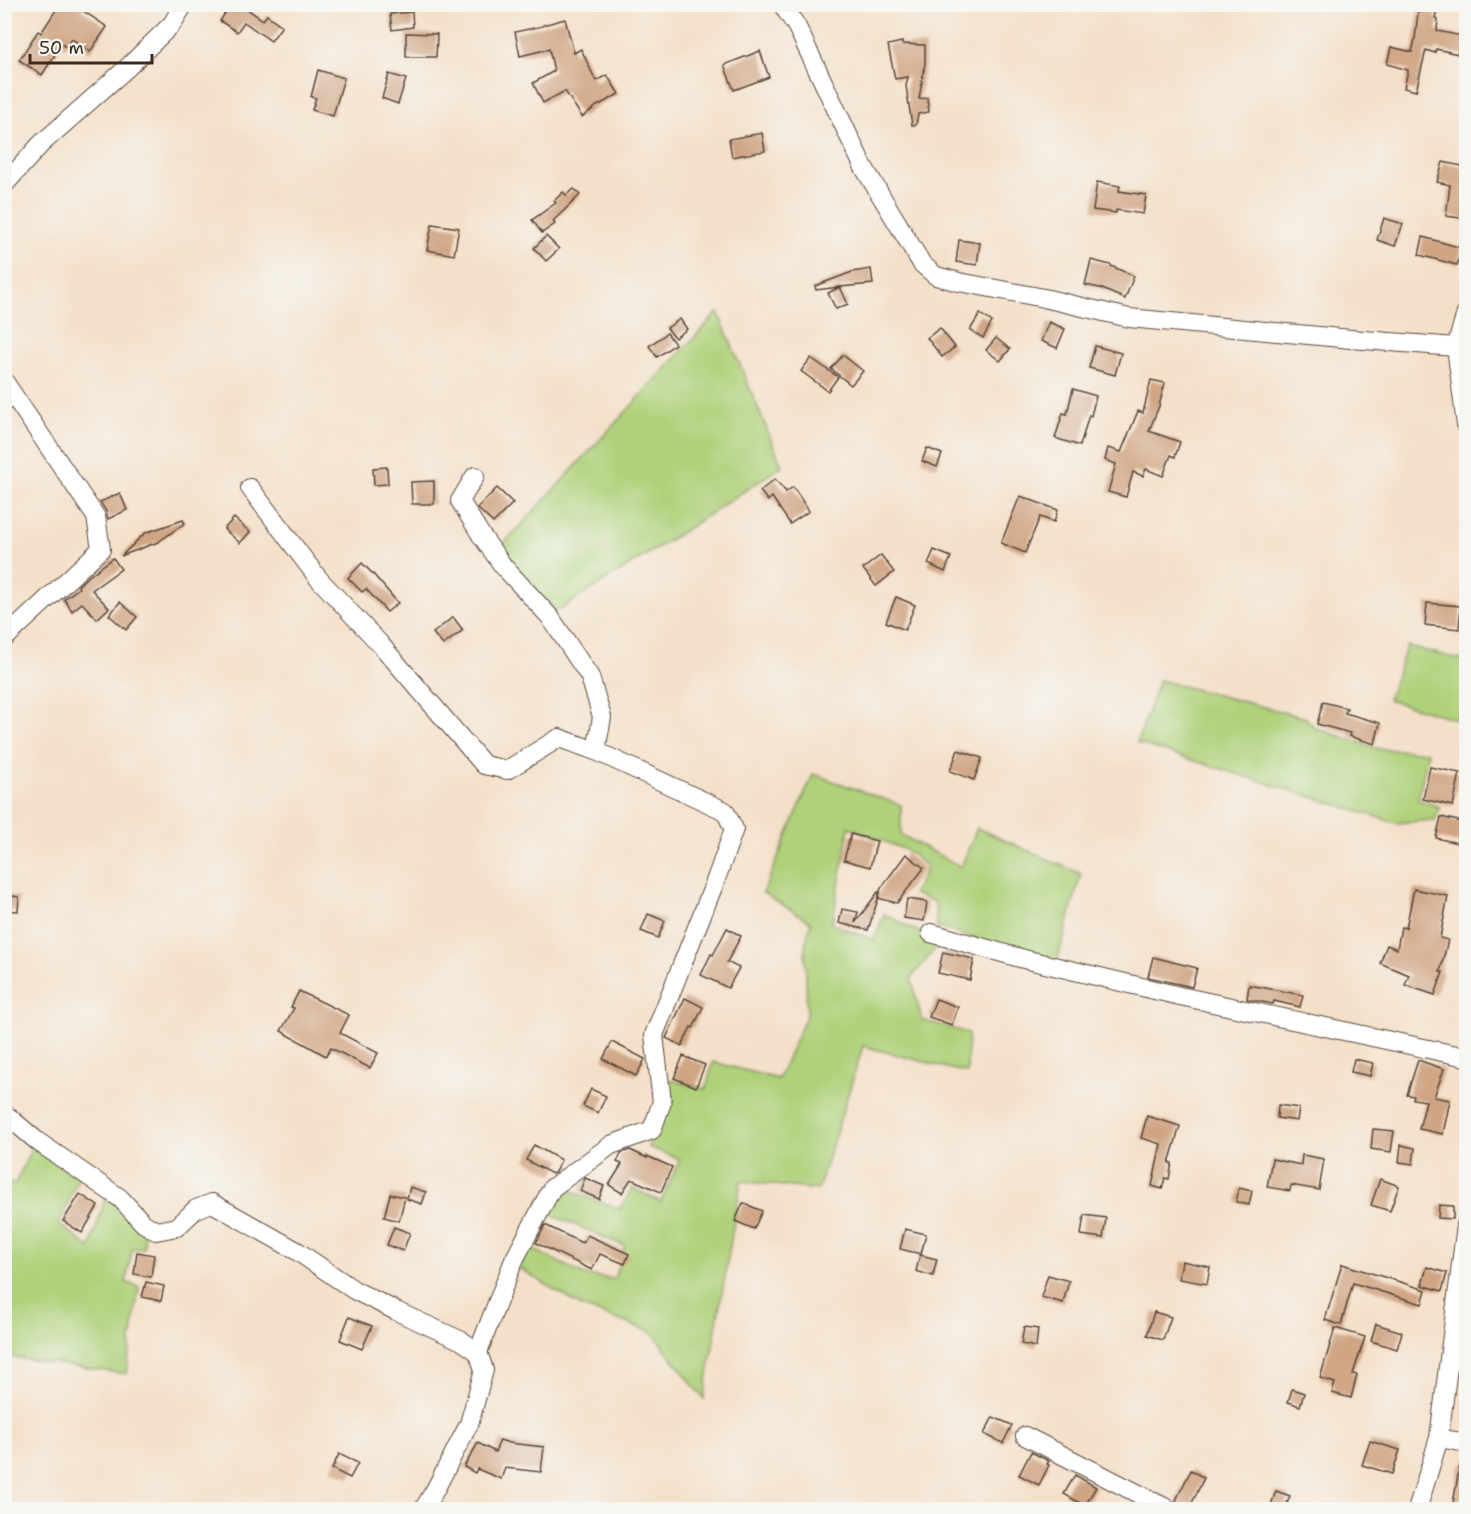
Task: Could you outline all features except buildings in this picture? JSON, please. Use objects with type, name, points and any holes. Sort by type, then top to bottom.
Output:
[{"type":"street","points":[[4,185],[41,144],[127,68],[172,24],[184,4]]},
{"type":"street","points":[[782,4],[797,27],[863,166],[922,264],[936,276],[1129,318],[1456,347]]},
{"type":"street","points":[[1467,313],[1456,347],[1467,425]]},
{"type":"street","points":[[4,381],[96,517],[101,549],[4,639]]},
{"type":"street","points":[[475,476],[460,501],[503,566],[550,617],[590,677],[602,717],[596,751]]},
{"type":"street","points":[[250,488],[318,578],[381,645],[484,765],[507,770],[559,738],[596,751],[725,811],[734,829],[654,1035],[662,1102],[652,1130],[611,1145],[552,1188],[514,1260],[478,1352]]},
{"type":"street","points":[[931,933],[1024,959],[1180,996],[1467,1057]]},
{"type":"street","points":[[4,1113],[37,1141],[120,1198],[143,1223],[156,1231],[177,1227],[196,1209],[212,1203],[297,1251],[354,1290],[462,1341],[478,1352],[484,1370],[469,1424],[423,1509]]},
{"type":"street","points":[[1417,1509],[1439,1438],[1464,1267],[1467,1226]]},
{"type":"street","points":[[1025,1436],[1170,1509]]},
{"type":"street","points":[[1439,1438],[1467,1443]]},
{"type":"green space","points":[[718,312],[782,466],[556,612],[499,549]]},
{"type":"green space","points":[[1407,646],[1466,661],[1466,722],[1388,700]]},
{"type":"green space","points":[[1159,680],[1306,718],[1315,728],[1379,749],[1428,752],[1418,800],[1440,807],[1435,820],[1396,823],[1137,743]]},
{"type":"green space","points":[[813,774],[901,805],[901,835],[961,867],[977,828],[1081,874],[1057,962],[936,927],[935,902],[913,894],[927,867],[908,851],[849,827],[832,924],[874,940],[884,914],[940,943],[911,978],[922,1020],[968,1033],[967,1073],[863,1046],[818,1190],[741,1181],[704,1399],[652,1332],[582,1307],[519,1268],[528,1247],[585,1275],[614,1279],[625,1246],[547,1213],[564,1189],[620,1209],[632,1188],[661,1202],[680,1159],[648,1147],[670,1080],[706,1089],[713,1062],[778,1079],[807,1014],[805,945],[811,922],[763,893]]},
{"type":"green space","points":[[33,1145],[80,1174],[59,1224],[90,1248],[106,1196],[144,1231],[144,1248],[132,1249],[126,1282],[139,1287],[126,1374],[5,1356],[4,1180],[15,1184]]}]
